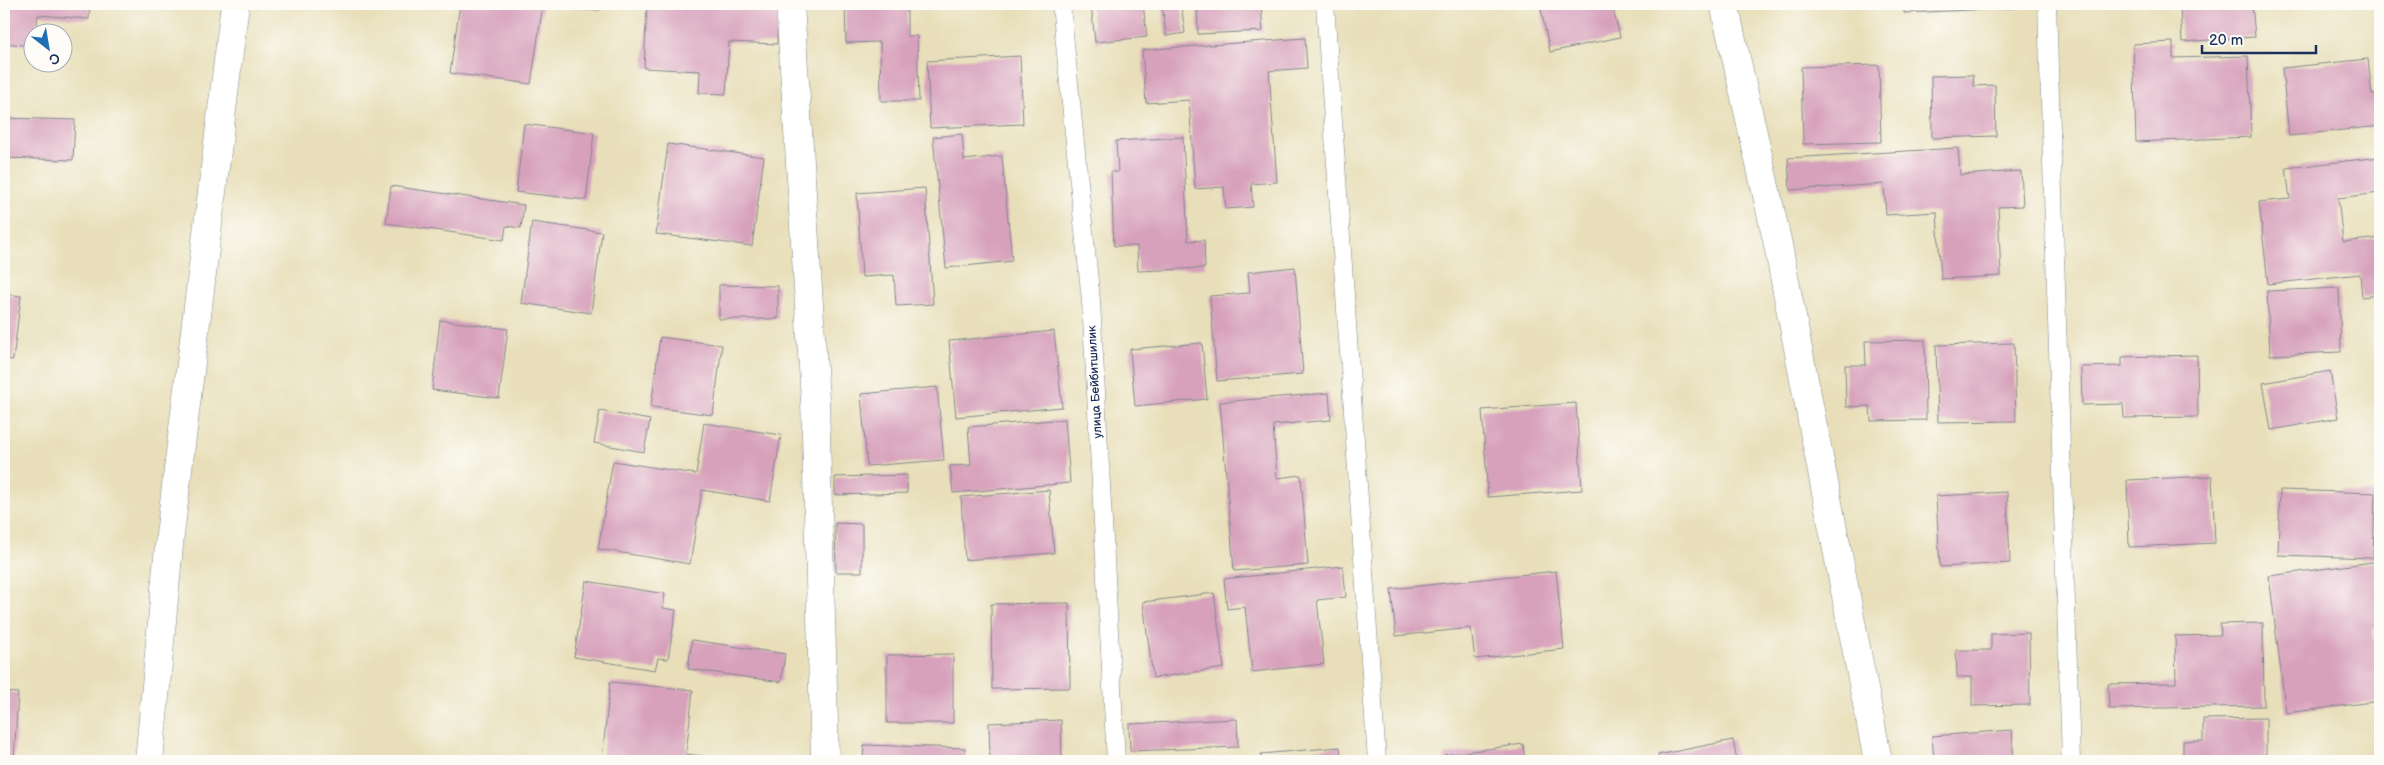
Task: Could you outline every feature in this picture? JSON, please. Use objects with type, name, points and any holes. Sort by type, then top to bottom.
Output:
[{"type":"street","points":[[149,761],[170,534],[235,4]]},
{"type":"street","points":[[790,4],[815,400],[825,761]]},
{"type":"street","points":[[1724,4],[1777,240],[1878,761]]},
{"type":"lane","name":"улица Бейбитшилик","points":[[1061,4],[1091,301],[1116,761]]},
{"type":"lane","points":[[1325,4],[1377,761]]},
{"type":"lane","points":[[2047,4],[2071,761]]},
{"type":"building","points":[[4,4],[90,4],[89,19],[38,15],[37,22],[22,22],[22,45],[4,43]]},
{"type":"building","points":[[460,4],[543,4],[531,84],[450,73]]},
{"type":"building","points":[[561,4],[601,4],[600,10]]},
{"type":"building","points":[[647,4],[778,5],[777,44],[729,42],[726,94],[699,93],[700,71],[644,68]]},
{"type":"building","points":[[907,4],[907,36],[917,36],[919,101],[881,101],[880,42],[846,43],[845,5]]},
{"type":"building","points":[[1091,4],[1143,4],[1147,37],[1095,42]]},
{"type":"building","points":[[1162,4],[1181,4],[1185,33],[1166,36]]},
{"type":"building","points":[[1197,4],[1261,4],[1263,31],[1198,34]]},
{"type":"building","points":[[1400,4],[1430,4],[1430,5],[1400,7]]},
{"type":"building","points":[[1540,4],[1612,4],[1620,37],[1550,52]]},
{"type":"building","points":[[1904,4],[2016,4],[2016,8],[1904,13]]},
{"type":"building","points":[[2252,4],[2255,37],[2182,42],[2180,6]]},
{"type":"building","points":[[1305,38],[1307,68],[1269,71],[1277,182],[1251,184],[1253,207],[1226,209],[1224,187],[1195,189],[1189,100],[1146,103],[1142,50]]},
{"type":"building","points":[[2173,42],[2173,58],[2248,56],[2251,137],[2136,142],[2133,44]]},
{"type":"building","points":[[1020,56],[1023,124],[930,128],[927,61]]},
{"type":"building","points":[[2368,59],[2372,95],[2380,94],[2380,126],[2289,136],[2282,68]]},
{"type":"building","points":[[1879,65],[1881,142],[1803,144],[1801,67]]},
{"type":"building","points":[[1973,75],[1974,86],[1995,85],[1996,136],[1932,138],[1931,76]]},
{"type":"building","points":[[4,118],[75,120],[73,160],[4,158]]},
{"type":"building","points":[[524,124],[594,133],[586,200],[516,192]]},
{"type":"building","points":[[962,134],[964,160],[1002,156],[1012,261],[946,268],[933,137]]},
{"type":"building","points":[[1183,137],[1188,241],[1204,240],[1205,268],[1138,271],[1137,246],[1114,246],[1111,172],[1118,172],[1116,141]]},
{"type":"building","points":[[668,144],[764,157],[752,246],[656,234]]},
{"type":"building","points":[[1958,148],[1960,175],[2021,171],[2023,206],[1998,207],[2001,276],[1941,279],[1937,212],[1886,215],[1884,184],[1790,190],[1788,158]]},
{"type":"building","points":[[2380,157],[2380,193],[2338,198],[2343,242],[2380,238],[2380,295],[2362,297],[2360,274],[2268,284],[2259,202],[2290,199],[2286,168]]},
{"type":"building","points":[[391,186],[524,205],[521,228],[506,226],[504,240],[386,223]]},
{"type":"building","points":[[925,188],[933,304],[896,306],[894,275],[862,277],[857,193]]},
{"type":"building","points":[[532,222],[602,232],[591,313],[521,303]]},
{"type":"building","points":[[1295,267],[1303,374],[1217,381],[1210,296],[1250,293],[1248,272]]},
{"type":"building","points":[[719,285],[778,286],[778,319],[719,319]]},
{"type":"building","points":[[2339,288],[2341,352],[2270,355],[2267,291]]},
{"type":"building","points":[[4,294],[21,296],[13,360],[4,359]]},
{"type":"building","points":[[440,320],[508,329],[499,398],[432,390]]},
{"type":"building","points":[[1054,331],[1062,407],[956,417],[949,341]]},
{"type":"building","points":[[660,337],[722,345],[713,415],[651,407]]},
{"type":"building","points":[[1925,340],[1926,420],[1871,421],[1870,406],[1846,407],[1845,365],[1866,365],[1865,341]]},
{"type":"building","points":[[1202,343],[1207,399],[1135,406],[1130,349]]},
{"type":"building","points":[[2014,343],[2016,421],[1938,422],[1936,345]]},
{"type":"building","points":[[2197,355],[2198,417],[2124,418],[2123,404],[2082,405],[2081,367],[2122,366],[2122,357]]},
{"type":"building","points":[[2330,371],[2338,418],[2271,430],[2263,383]]},
{"type":"building","points":[[937,387],[944,460],[867,466],[861,394]]},
{"type":"building","points":[[1329,393],[1331,420],[1273,425],[1277,478],[1301,475],[1308,565],[1234,571],[1220,402]]},
{"type":"building","points":[[1576,403],[1582,490],[1488,497],[1482,410]]},
{"type":"building","points":[[600,411],[650,420],[644,452],[594,443]]},
{"type":"building","points":[[1065,419],[1070,483],[953,493],[950,466],[971,465],[968,427]]},
{"type":"building","points":[[704,423],[781,435],[770,501],[702,490],[690,564],[598,549],[613,461],[696,474]]},
{"type":"building","points":[[907,475],[907,493],[835,495],[835,477]]},
{"type":"building","points":[[2212,476],[2215,543],[2129,547],[2127,480]]},
{"type":"building","points":[[1049,490],[1054,553],[965,560],[961,497]]},
{"type":"building","points":[[2280,490],[2375,493],[2373,558],[2278,555]]},
{"type":"building","points":[[2007,492],[2010,563],[1940,567],[1936,496]]},
{"type":"building","points":[[835,523],[862,524],[862,572],[836,572]]},
{"type":"building","points":[[2380,561],[2380,627],[2373,628],[2380,701],[2286,713],[2269,576]]},
{"type":"building","points":[[1343,566],[1346,597],[1317,600],[1324,664],[1252,672],[1245,607],[1227,609],[1224,579]]},
{"type":"building","points":[[1556,571],[1564,649],[1475,659],[1471,628],[1396,636],[1391,589]]},
{"type":"building","points":[[586,581],[665,594],[663,608],[676,610],[668,659],[658,658],[655,670],[574,657]]},
{"type":"building","points":[[1214,593],[1224,668],[1153,678],[1143,602]]},
{"type":"building","points":[[1069,603],[1070,688],[992,689],[991,604]]},
{"type":"building","points":[[2263,623],[2264,706],[2109,709],[2108,684],[2176,683],[2175,636],[2221,635],[2220,624]]},
{"type":"building","points":[[2029,633],[2030,705],[1972,706],[1972,677],[1957,677],[1956,650],[1991,650],[1991,634]]},
{"type":"building","points":[[692,640],[785,654],[781,682],[688,669]]},
{"type":"building","points":[[953,654],[953,723],[887,723],[887,655]]},
{"type":"building","points":[[610,682],[693,690],[686,754],[746,761],[602,760]]},
{"type":"building","points":[[4,692],[18,693],[14,761],[4,761]]},
{"type":"building","points":[[2266,718],[2266,761],[2183,761],[2183,741],[2203,741],[2203,719]]},
{"type":"building","points":[[1237,719],[1238,747],[1130,751],[1129,724]]},
{"type":"building","points":[[1061,720],[1062,761],[990,761],[989,723]]},
{"type":"building","points":[[2012,730],[2014,761],[1934,761],[1932,736]]},
{"type":"building","points":[[1733,740],[1737,761],[1659,761],[1658,755]]},
{"type":"building","points":[[1523,744],[1525,761],[1445,761],[1444,755]]},
{"type":"building","points":[[864,745],[965,748],[965,761],[863,761]]},
{"type":"building","points":[[1340,747],[1342,761],[1262,761],[1261,754]]}]
